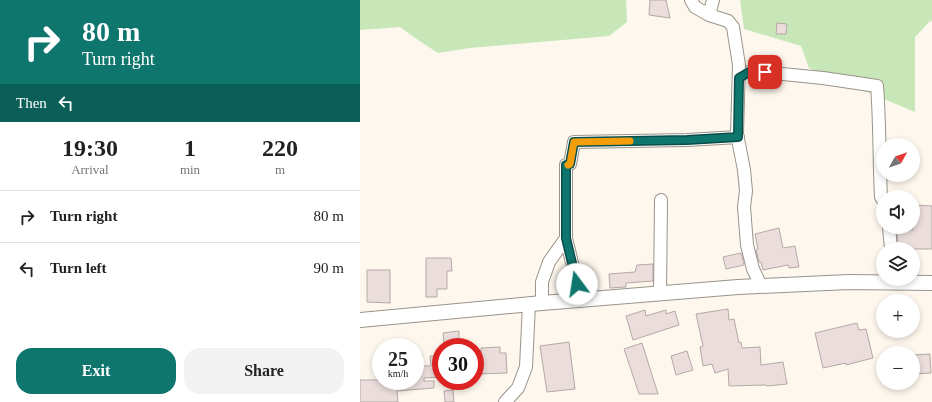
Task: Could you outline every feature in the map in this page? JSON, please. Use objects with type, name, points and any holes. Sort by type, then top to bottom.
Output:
[{"type":"street","points":[[691,0],[695,6],[709,15],[728,21],[733,27],[739,65],[738,137],[746,191],[744,207],[747,245],[753,270],[761,286]]},
{"type":"street","points":[[709,15],[713,0]]},
{"type":"street","points":[[739,65],[751,71],[823,78],[877,86],[881,190]]},
{"type":"street","points":[[739,78],[751,71]]},
{"type":"street","points":[[581,300],[566,238],[566,165],[570,164],[574,142],[687,140],[738,137]]},
{"type":"street","points":[[660,294],[661,200]]},
{"type":"street","points":[[505,402],[518,388],[526,367],[536,304],[549,262],[566,238]]},
{"type":"street","points":[[360,320],[581,300],[761,286],[876,281]]},
{"type":"street","points":[[920,282],[932,283]]},
{"type":"green space","points":[[360,0],[626,0],[627,22],[609,36],[470,48],[438,53],[400,27],[360,30]]},
{"type":"green space","points":[[740,0],[932,0],[932,21],[930,21],[915,37],[915,112],[809,68],[801,46],[744,29]]},
{"type":"building","points":[[650,0],[666,0],[670,18],[649,15]]},
{"type":"building","points":[[777,23],[787,24],[786,34],[776,34]]},
{"type":"building","points":[[920,205],[932,206],[932,249],[920,249],[920,242],[898,242],[897,234],[920,234]]},
{"type":"building","points":[[779,228],[783,248],[795,246],[799,267],[789,268],[788,265],[763,270],[756,250],[758,249],[755,234]]},
{"type":"building","points":[[741,253],[744,265],[726,269],[723,257]]},
{"type":"building","points":[[426,258],[451,258],[452,271],[447,271],[447,289],[437,289],[437,297],[426,297]]},
{"type":"building","points":[[653,264],[653,281],[626,283],[626,287],[610,288],[609,274],[635,272],[637,265]]},
{"type":"building","points":[[367,270],[390,270],[390,303],[367,302]]},
{"type":"building","points":[[728,309],[729,320],[734,319],[739,343],[741,342],[742,348],[760,347],[761,365],[783,362],[787,384],[767,386],[729,386],[728,369],[715,373],[712,364],[703,366],[700,347],[703,346],[696,314]]},
{"type":"building","points":[[645,310],[646,316],[666,310],[666,314],[675,311],[679,325],[633,340],[626,316]]},
{"type":"building","points":[[857,323],[859,330],[866,329],[873,358],[846,365],[846,363],[823,368],[815,333]]},
{"type":"building","points":[[459,331],[459,338],[444,338],[443,333]]},
{"type":"building","points":[[569,342],[575,389],[547,392],[540,346]]},
{"type":"building","points":[[642,343],[658,394],[639,394],[624,349]]},
{"type":"building","points":[[500,347],[500,353],[506,353],[507,373],[484,374],[484,348]]},
{"type":"building","points":[[687,351],[693,370],[676,375],[671,356]]},
{"type":"building","points":[[930,354],[931,373],[920,374],[920,355]]},
{"type":"building","points":[[430,356],[432,356],[432,378],[424,378],[424,366],[431,366]]},
{"type":"building","points":[[360,380],[372,380],[372,390],[409,390],[397,391],[398,402],[360,402]]},
{"type":"building","points":[[424,381],[432,381],[432,388],[424,389]]},
{"type":"building","points":[[453,390],[454,402],[445,402],[444,391]]},
{"type":"slow traffic","points":[[568,165],[570,164],[574,142],[630,141]]},
{"type":"route","points":[[577,284],[566,238],[566,165],[570,164],[574,142],[687,140],[738,137],[739,78],[751,71],[765,72]]}]
